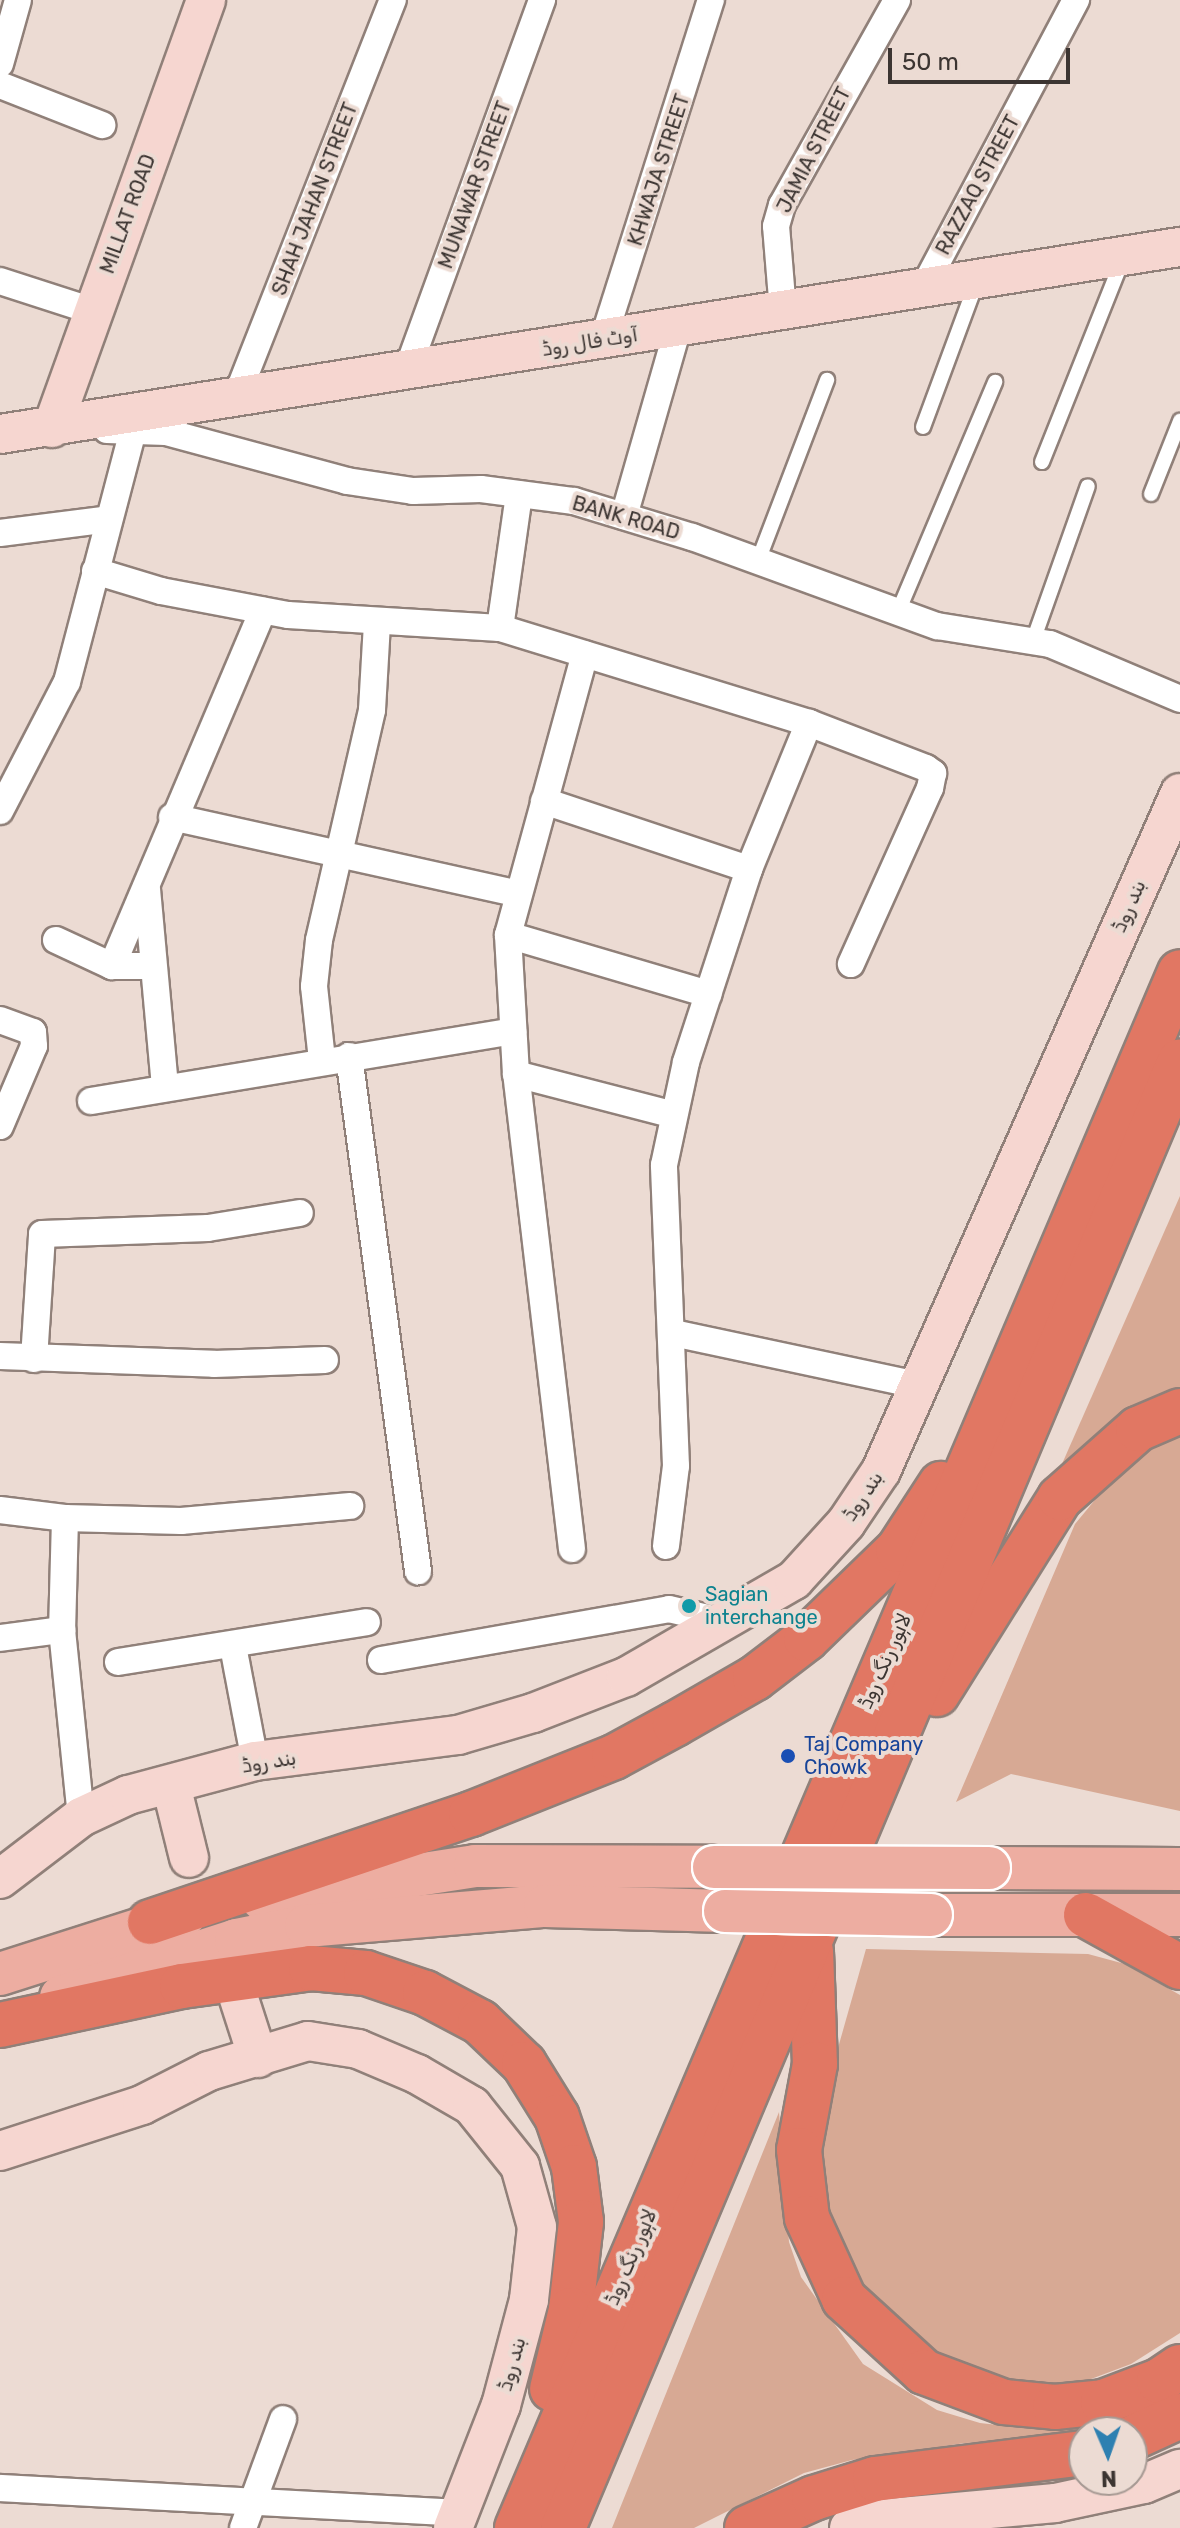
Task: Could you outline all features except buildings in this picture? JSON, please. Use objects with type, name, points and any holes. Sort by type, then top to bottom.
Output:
[{"type":"highway","name":"لاہور رنگ روڈ","points":[[519,2524],[1180,972]]},
{"type":"highway","name":"لاہور رنگ روڈ","points":[[563,2528],[1180,1061]]},
{"type":"highway","points":[[868,1798],[1060,1498],[1138,1429],[1180,1411]]},
{"type":"highway","points":[[150,1922],[562,1779],[614,1757],[755,1678],[806,1639],[898,1550],[993,1414]]},
{"type":"highway","points":[[1086,1915],[1180,1967]]},
{"type":"highway","points":[[811,1937],[815,2064],[799,2150],[807,2218],[844,2299],[924,2372],[1004,2402],[1055,2407],[1103,2402],[1159,2381],[1180,2367]]},
{"type":"highway","points":[[0,2023],[182,1986],[311,1968],[366,1973],[425,1993],[480,2022],[513,2053],[557,2117],[574,2167],[581,2222],[571,2310],[519,2524]]},
{"type":"highway","points":[[1148,2431],[1180,2416]]},
{"type":"highway","points":[[747,2528],[814,2498],[875,2479],[1068,2455]]},
{"type":"main road","name":"MILLAT ROAD","points":[[52,428],[206,0]]},
{"type":"main road","name":"آوٹ فال روڈ","points":[[0,434],[1180,247]]},
{"type":"main road","name":"بند روڈ","points":[[0,1879],[81,1817],[128,1795],[255,1761],[382,1748],[458,1735],[518,1718],[626,1677],[794,1580],[846,1523],[881,1471],[1180,793]]},
{"type":"main road","points":[[171,1785],[189,1858]]},
{"type":"main road","points":[[0,1974],[150,1922],[347,1883],[475,1866],[1180,1869]]},
{"type":"main road","points":[[0,2023],[137,1970],[306,1926],[545,1906],[931,1915],[1180,1915]]},
{"type":"main road","points":[[239,1999],[258,2058]]},
{"type":"main road","name":"بند روڈ","points":[[0,2151],[142,2105],[209,2071],[308,2041],[358,2049],[405,2069],[472,2106],[520,2166],[537,2227],[529,2300],[501,2405],[456,2520]]},
{"type":"main road","points":[[849,2528],[879,2519],[981,2519],[1144,2484],[1180,2469]]},
{"type":"street","points":[[0,64],[18,0]]},
{"type":"street","name":"SHAH JAHAN STREET","points":[[236,398],[393,0]]},
{"type":"street","name":"MUNAWAR STREET","points":[[407,371],[542,0]]},
{"type":"street","name":"KHWAJA STREET","points":[[603,340],[711,0]]},
{"type":"street","name":"JAMIA STREET","points":[[783,311],[776,226],[782,205],[897,0]]},
{"type":"street","name":"RAZZAQ STREET","points":[[925,285],[1076,0]]},
{"type":"street","points":[[0,85],[102,125]]},
{"type":"street","points":[[0,281],[93,311]]},
{"type":"street","points":[[624,516],[678,328]]},
{"type":"street","name":"BANK ROAD","points":[[52,428],[166,432],[347,481],[413,491],[519,494],[574,501],[758,561],[937,626],[1033,641],[1180,699]]},
{"type":"street","points":[[0,811],[67,682],[133,431]]},
{"type":"street","points":[[500,628],[519,494]]},
{"type":"street","points":[[0,533],[109,519]]},
{"type":"street","points":[[95,571],[263,611],[377,622],[500,628],[809,723],[933,773],[851,964]]},
{"type":"street","points":[[112,966],[172,817],[263,611]]},
{"type":"street","points":[[322,1060],[314,986],[337,853],[372,710],[377,622]]},
{"type":"street","points":[[572,1549],[516,1074],[508,935],[585,654]]},
{"type":"street","points":[[666,1546],[676,1466],[673,1333],[663,1212],[664,1165],[674,1115],[749,869],[809,723]]},
{"type":"street","points":[[544,801],[749,869]]},
{"type":"street","points":[[172,817],[519,894]]},
{"type":"street","points":[[147,883],[165,1088]]},
{"type":"street","points":[[508,935],[709,994]]},
{"type":"street","points":[[56,940],[112,966],[153,966]]},
{"type":"street","points":[[0,1020],[33,1032],[34,1046],[0,1126]]},
{"type":"street","points":[[91,1101],[322,1060],[513,1031]]},
{"type":"street","points":[[349,1056],[418,1571]]},
{"type":"street","points":[[516,1074],[674,1115]]},
{"type":"street","points":[[34,1359],[42,1234],[208,1228],[300,1213]]},
{"type":"street","points":[[673,1333],[918,1385]]},
{"type":"street","points":[[0,1356],[214,1364],[325,1360]]},
{"type":"street","points":[[0,1510],[65,1518],[219,1520],[350,1506]]},
{"type":"street","points":[[65,1518],[62,1630],[81,1817]]},
{"type":"street","points":[[381,1660],[669,1609],[725,1622]]},
{"type":"street","points":[[118,1662],[233,1646],[367,1622]]},
{"type":"street","points":[[0,1638],[62,1630]]},
{"type":"street","points":[[233,1646],[255,1761]]},
{"type":"street","points":[[246,2516],[283,2419]]},
{"type":"street","points":[[0,2488],[246,2516],[456,2520]]},
{"type":"lane","points":[[1042,462],[1124,256]]},
{"type":"lane","points":[[923,427],[977,279]]},
{"type":"lane","points":[[758,561],[827,380]]},
{"type":"lane","points":[[898,612],[995,382]]},
{"type":"lane","points":[[1151,494],[1180,421]]},
{"type":"lane","points":[[1033,641],[1088,486]]},
{"type":"shaded area","points":[[1180,1196],[1180,1411],[1058,1473]]},
{"type":"shaded area","points":[[1180,1434],[1180,1811],[1011,1774],[956,1802],[1075,1524],[1124,1465]]},
{"type":"shaded area","points":[[866,1949],[1088,1954],[1125,1964],[1180,1995],[1180,2333],[1131,2364],[1091,2379],[1046,2387],[1007,2382],[939,2363],[860,2296],[817,2196],[821,2108]]},
{"type":"shaded area","points":[[779,2112],[789,2242],[801,2277],[863,2364],[937,2410],[980,2423],[1034,2429],[1068,2425],[1068,2435],[1037,2441],[965,2443],[852,2460],[804,2473],[694,2528],[612,2528]]},
{"type":"place","name":"Sagian interchange","points":[[689,1606]]},
{"type":"place","name":"Taj Company Chowk","points":[[788,1756]]}]
